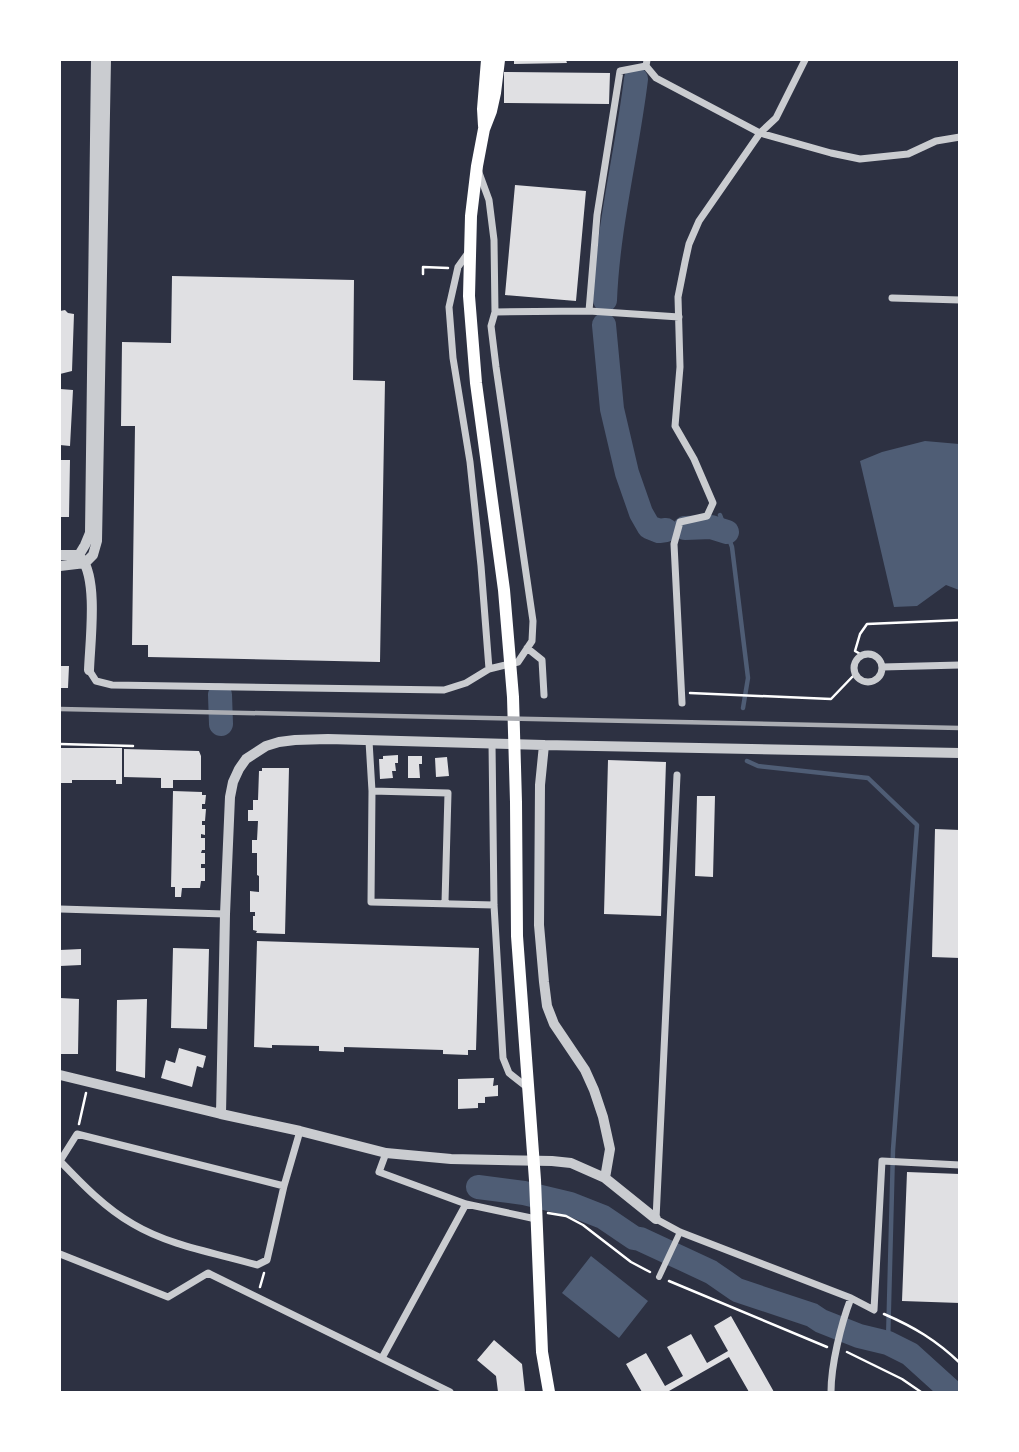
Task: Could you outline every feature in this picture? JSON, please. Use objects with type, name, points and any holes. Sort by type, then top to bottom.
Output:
[{"type":"main road","points":[[484,130],[487,60]]},
{"type":"main road","points":[[499,60],[495,93],[477,166],[471,216],[469,296],[476,383],[504,590],[513,698],[517,936],[534,1160],[542,1352],[549,1392]]},
{"type":"street","points":[[96,60],[90,533],[82,559],[92,584],[89,670],[96,681],[112,685],[444,690],[466,683],[489,669],[518,662],[532,641],[533,621],[491,326],[495,312],[494,240],[489,200],[477,166]]},
{"type":"street","points":[[60,566],[93,555],[97,541],[106,60]]},
{"type":"street","points":[[682,703],[674,544],[680,522],[707,516],[713,503],[694,459],[675,426],[680,367],[678,297],[689,244],[699,221],[760,134],[776,118],[805,60]]},
{"type":"street","points":[[589,311],[597,215],[620,71],[647,63],[656,78],[760,134],[860,159],[908,155],[936,141],[960,137]]},
{"type":"street","points":[[470,250],[458,267],[449,307],[453,358],[470,462],[489,669]]},
{"type":"street","points":[[892,298],[960,300]]},
{"type":"street","points":[[495,312],[589,311],[679,317]]},
{"type":"street","points":[[60,555],[82,559]]},
{"type":"street","points":[[527,648],[542,660],[544,695]]},
{"type":"street","points":[[862,655],[876,656],[882,667],[880,677],[872,682],[862,681],[855,674],[855,661],[862,655]]},
{"type":"street","points":[[882,667],[960,665]]},
{"type":"street","points":[[221,1114],[230,797],[233,782],[246,759],[266,746],[279,742],[328,739],[960,753]]},
{"type":"street","points":[[369,741],[372,791],[371,902],[494,905]]},
{"type":"street","points":[[492,743],[494,905],[503,1058],[509,1073],[528,1088]]},
{"type":"street","points":[[544,745],[540,785],[539,925],[547,1006],[554,1024],[594,1090],[610,1149],[605,1178]]},
{"type":"street","points":[[656,1219],[677,775]]},
{"type":"street","points":[[372,791],[448,793],[445,902]]},
{"type":"street","points":[[60,909],[225,914]]},
{"type":"street","points":[[60,1075],[386,1153],[451,1159],[571,1163],[605,1178],[656,1219],[680,1231],[874,1310],[882,1161],[960,1165]]},
{"type":"street","points":[[284,1186],[77,1134],[60,1161],[97,1199],[133,1224],[168,1240],[257,1265],[267,1260],[300,1131]]},
{"type":"street","points":[[386,1153],[379,1172],[466,1204],[536,1215]]},
{"type":"street","points":[[382,1358],[466,1204]]},
{"type":"street","points":[[659,1277],[680,1231]]},
{"type":"street","points":[[60,1254],[168,1297],[208,1273],[450,1392]]},
{"type":"street","points":[[831,1392],[839,1340],[849,1302]]},
{"type":"path","points":[[423,274],[423,267],[448,268]]},
{"type":"path","points":[[862,655],[855,651],[860,634],[867,624],[960,620]]},
{"type":"path","points":[[681,692],[831,699],[855,674]]},
{"type":"path","points":[[60,744],[133,746]]},
{"type":"path","points":[[77,1134],[89,1082]]},
{"type":"path","points":[[536,1215],[566,1216],[583,1225],[631,1262],[659,1277],[820,1345],[850,1353],[902,1379],[921,1392]]},
{"type":"path","points":[[257,1297],[267,1260]]},
{"type":"path","points":[[874,1310],[915,1328],[943,1346],[960,1363]]},
{"type":"water","points":[[925,441],[959,444],[959,590],[946,585],[917,606],[894,607],[860,461],[882,452]]},
{"type":"water","points":[[591,1256],[648,1301],[619,1338],[562,1293]]},
{"type":"building","points":[[514,60],[566,60],[567,63],[514,64]]},
{"type":"building","points":[[504,72],[610,73],[609,104],[504,103]]},
{"type":"building","points":[[515,185],[586,191],[576,301],[505,295]]},
{"type":"building","points":[[172,276],[354,280],[353,380],[385,381],[380,662],[148,657],[148,645],[132,645],[135,426],[121,426],[122,342],[171,343]]},
{"type":"building","points":[[60,311],[74,314],[72,371],[60,374]]},
{"type":"building","points":[[60,389],[73,390],[70,446],[60,445]]},
{"type":"building","points":[[60,460],[70,460],[69,517],[60,517]]},
{"type":"building","points":[[60,666],[69,666],[68,688],[60,688]]},
{"type":"building","points":[[60,748],[122,748],[122,784],[116,784],[116,780],[72,780],[72,783],[60,783]]},
{"type":"building","points":[[124,749],[199,751],[201,780],[173,780],[173,788],[161,788],[161,778],[124,777]]},
{"type":"building","points":[[398,755],[396,771],[392,771],[393,778],[380,779],[379,759],[383,759],[383,756]]},
{"type":"building","points":[[408,756],[422,756],[422,764],[419,764],[420,778],[408,778]]},
{"type":"building","points":[[447,757],[449,776],[436,777],[435,758]]},
{"type":"building","points":[[608,760],[666,762],[661,916],[604,914]]},
{"type":"building","points":[[262,768],[289,768],[285,934],[256,933],[257,931],[253,930],[255,912],[250,912],[250,891],[259,892],[257,853],[252,853],[252,840],[257,840],[258,821],[248,821],[248,810],[253,810],[253,800],[258,800],[259,771],[262,771]]},
{"type":"building","points":[[173,791],[202,792],[202,795],[206,795],[205,804],[202,804],[202,809],[206,809],[205,821],[202,821],[205,835],[201,834],[201,838],[205,838],[205,850],[201,853],[205,853],[205,864],[201,864],[201,868],[205,868],[205,881],[201,881],[200,888],[182,888],[181,897],[175,897],[175,887],[171,887]]},
{"type":"building","points":[[697,796],[715,796],[713,877],[695,876]]},
{"type":"building","points":[[935,829],[960,830],[960,958],[932,957]]},
{"type":"building","points":[[257,941],[479,948],[476,1050],[468,1050],[468,1055],[443,1054],[443,1050],[344,1047],[344,1052],[319,1051],[319,1046],[254,1047]]},
{"type":"building","points":[[173,948],[209,949],[207,1029],[171,1028]]},
{"type":"building","points":[[81,949],[81,965],[60,966],[60,950]]},
{"type":"building","points":[[60,998],[79,999],[78,1054],[60,1054]]},
{"type":"building","points":[[147,999],[145,1078],[116,1071],[117,1000]]},
{"type":"building","points":[[179,1048],[206,1056],[203,1068],[197,1066],[192,1087],[161,1078],[166,1060],[175,1063]]},
{"type":"building","points":[[494,1078],[493,1086],[498,1085],[498,1096],[485,1097],[485,1103],[478,1103],[478,1108],[458,1109],[458,1079]]},
{"type":"building","points":[[907,1172],[960,1174],[960,1303],[902,1301]]},
{"type":"building","points":[[731,1316],[774,1392],[749,1392],[729,1357],[670,1392],[642,1392],[626,1364],[646,1353],[665,1386],[683,1376],[667,1347],[691,1334],[707,1363],[728,1351],[714,1326]]},
{"type":"building","points":[[494,1340],[522,1364],[525,1392],[498,1392],[496,1376],[477,1360]]},
{"type":"waterway","points":[[605,300],[610,244],[636,79]]},
{"type":"waterway","points":[[604,325],[612,409],[627,473],[641,513],[649,527],[659,531],[666,530]]},
{"type":"waterway","points":[[720,515],[732,547],[748,678],[743,708]]},
{"type":"waterway","points":[[685,528],[711,527],[727,532]]},
{"type":"waterway","points":[[220,695],[221,724]]},
{"type":"waterway","points":[[747,761],[758,766],[868,778],[917,825],[893,1150],[888,1343]]},
{"type":"waterway","points":[[478,1187],[524,1193],[570,1204],[603,1217],[634,1238],[711,1272],[737,1290],[812,1315],[859,1336],[888,1343],[910,1354],[952,1392]]},
{"type":"railway","points":[[60,709],[960,728]]}]
